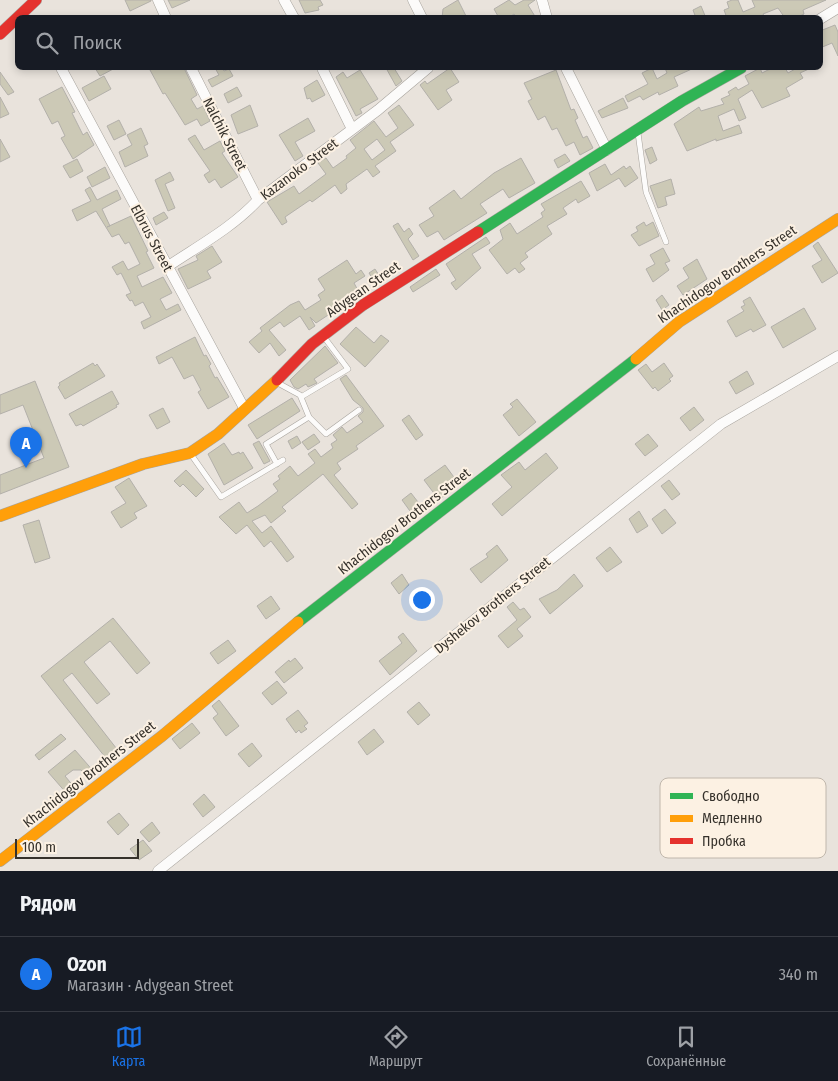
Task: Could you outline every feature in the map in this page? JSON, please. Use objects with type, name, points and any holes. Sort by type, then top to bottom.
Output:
[{"type":"street","points":[[158,0],[165,15]]},
{"type":"street","points":[[284,0],[292,15]]},
{"type":"street","points":[[414,0],[421,15]]},
{"type":"street","points":[[542,0],[545,15]]},
{"type":"street","points":[[20,15],[32,3]]},
{"type":"street","points":[[823,17],[838,8]]},
{"type":"street","points":[[0,34],[15,19]]},
{"type":"street","name":"Elbrus Street","points":[[62,70],[244,408]]},
{"type":"street","name":"Nalchik Street","points":[[192,70],[258,200]]},
{"type":"street","points":[[323,70],[352,129]]},
{"type":"street","name":"Kazanoko Street","points":[[167,267],[220,233],[246,213],[258,200],[385,105],[426,70]]},
{"type":"street","points":[[567,70],[607,150]]},
{"type":"street","name":"Adygean Street","points":[[0,516],[143,464],[190,453],[218,434],[244,408],[276,382],[323,336],[409,275],[638,130],[738,70]]},
{"type":"street","name":"Khachidogov Brothers Street","points":[[0,861],[162,736],[304,617],[622,370],[679,322],[838,219]]},
{"type":"street","name":"Dyshekov Brothers Street","points":[[158,871],[721,424],[838,356]]},
{"type":"lane","points":[[638,130],[646,192],[666,242]]},
{"type":"lane","points":[[301,397],[348,369],[323,336]]},
{"type":"lane","points":[[276,382],[301,397],[309,417],[326,434],[359,410]]},
{"type":"lane","points":[[277,464],[266,444],[309,417]]},
{"type":"lane","points":[[190,453],[221,497],[283,460]]},
{"type":"building","points":[[125,0],[151,0],[151,1],[130,11]]},
{"type":"building","points":[[168,0],[190,0],[172,8]]},
{"type":"building","points":[[299,0],[320,0],[323,5],[318,7],[319,10],[305,13]]},
{"type":"building","points":[[458,0],[466,15],[442,15],[443,9]]},
{"type":"building","points":[[509,0],[515,5],[524,0],[535,0],[528,5],[534,15],[497,15],[494,9]]},
{"type":"building","points":[[738,0],[743,12],[755,7],[752,0],[826,0],[803,10],[804,14],[802,15],[783,15],[778,8],[764,15],[726,15],[724,10],[729,8],[727,2]]},
{"type":"building","points":[[701,6],[705,15],[695,15],[693,10]]},
{"type":"building","points":[[835,25],[838,32],[838,56],[832,43],[823,47],[823,30]]},
{"type":"building","points":[[96,70],[111,70],[100,76]]},
{"type":"building","points":[[150,70],[185,70],[197,95],[191,99],[197,109],[203,106],[210,121],[201,126],[197,119],[185,125],[165,93],[163,94]]},
{"type":"building","points":[[216,70],[230,70],[233,76],[212,87],[208,80],[219,75]]},
{"type":"building","points":[[360,70],[378,99],[360,109],[362,113],[356,116],[336,77],[343,72],[347,78]]},
{"type":"building","points":[[387,70],[395,70],[402,81],[396,86]]},
{"type":"building","points":[[447,70],[451,70],[459,82],[446,90],[452,100],[438,110],[420,85],[425,81],[427,84]]},
{"type":"building","points":[[556,70],[571,110],[574,109],[578,118],[575,120],[583,138],[587,136],[593,148],[580,155],[574,142],[566,146],[557,128],[552,130],[545,116],[538,120],[528,101],[532,99],[524,83]]},
{"type":"building","points":[[653,70],[657,79],[667,73],[666,70],[690,70],[674,77],[678,86],[659,95],[658,92],[643,100],[640,96],[628,102],[625,96],[648,84],[642,73]]},
{"type":"building","points":[[756,70],[761,70],[762,73],[768,70],[786,70],[788,73],[793,70],[807,70],[800,73],[803,78],[786,88],[790,96],[762,108],[752,90],[738,99],[746,118],[739,121],[734,109],[718,116],[723,131],[739,125],[742,133],[716,141],[716,139],[687,151],[674,124],[699,107],[701,111],[724,104],[721,99],[730,95],[728,92],[736,87],[738,90],[749,84],[745,76]]},
{"type":"building","points":[[0,72],[14,92],[8,95],[0,84]]},
{"type":"building","points":[[104,76],[111,89],[89,101],[82,88]]},
{"type":"building","points":[[317,80],[325,95],[312,102],[310,98],[307,99],[304,88]]},
{"type":"building","points":[[62,87],[75,112],[72,113],[83,135],[87,132],[94,145],[73,159],[61,138],[65,136],[58,121],[52,124],[39,99]]},
{"type":"building","points":[[237,87],[242,96],[228,103],[224,94]]},
{"type":"building","points":[[0,97],[9,114],[0,118]]},
{"type":"building","points":[[623,98],[628,108],[602,118],[598,111]]},
{"type":"building","points":[[250,105],[258,126],[238,134],[231,115]]},
{"type":"building","points":[[399,105],[414,125],[390,142],[396,151],[375,166],[380,172],[373,177],[367,169],[346,184],[347,189],[341,194],[335,185],[312,202],[310,200],[285,217],[287,222],[282,225],[267,202],[294,186],[299,194],[326,174],[318,163],[326,158],[333,168],[347,158],[346,156],[356,148],[350,140],[374,121],[386,137],[398,128],[388,113]],"holes":[[[377,139],[385,150],[372,160],[364,149]]]},
{"type":"building","points":[[308,118],[315,131],[295,142],[303,156],[295,161],[279,135]]},
{"type":"building","points":[[119,120],[126,134],[114,140],[107,126]]},
{"type":"building","points":[[141,128],[148,144],[144,146],[148,156],[125,167],[119,152],[132,145],[127,135]]},
{"type":"building","points":[[195,135],[204,150],[220,141],[225,151],[222,153],[238,177],[221,188],[215,179],[209,183],[204,175],[210,171],[188,139]]},
{"type":"building","points":[[0,139],[10,157],[0,162]]},
{"type":"building","points":[[652,147],[657,160],[650,164],[645,150]]},
{"type":"building","points":[[565,154],[570,161],[558,168],[554,160]]},
{"type":"building","points":[[521,158],[535,183],[509,198],[503,189],[480,204],[487,213],[444,240],[438,231],[427,237],[419,225],[434,216],[429,208],[454,190],[461,199],[494,173]]},
{"type":"building","points":[[77,159],[83,171],[70,178],[63,166]]},
{"type":"building","points":[[605,164],[611,175],[624,166],[626,169],[630,166],[638,178],[625,187],[619,178],[597,191],[589,173]]},
{"type":"building","points":[[105,167],[110,178],[92,187],[87,177]]},
{"type":"building","points":[[170,172],[174,180],[165,184],[175,208],[168,211],[155,180]]},
{"type":"building","points":[[671,179],[675,194],[665,197],[667,205],[658,208],[650,186]]},
{"type":"building","points":[[581,181],[590,196],[578,203],[576,199],[563,208],[567,214],[547,226],[552,234],[525,253],[528,257],[520,263],[525,269],[519,273],[515,268],[507,274],[489,250],[503,239],[500,230],[510,223],[517,234],[543,217],[541,213],[545,210],[541,204]]},
{"type":"building","points":[[90,187],[97,200],[117,190],[121,199],[102,209],[110,226],[131,216],[154,268],[137,276],[142,287],[163,277],[172,293],[160,299],[166,310],[178,304],[181,310],[144,329],[141,322],[151,317],[143,302],[135,306],[132,300],[130,301],[126,295],[131,293],[121,273],[117,275],[112,267],[123,261],[128,270],[140,264],[129,242],[125,244],[119,234],[112,237],[96,211],[77,221],[72,210],[91,201],[85,190]]},
{"type":"building","points":[[164,212],[168,218],[156,225],[153,218]]},
{"type":"building","points":[[644,222],[646,226],[653,222],[659,236],[639,246],[631,235],[638,231],[636,227]]},
{"type":"building","points":[[398,223],[404,232],[409,228],[413,234],[408,239],[419,256],[413,260],[393,226]]},
{"type":"building","points":[[486,237],[490,243],[472,254],[481,268],[456,290],[451,283],[456,280],[446,264]]},
{"type":"building","points":[[818,242],[838,273],[822,283],[812,266],[822,260],[813,246]]},
{"type":"building","points":[[212,246],[222,262],[207,271],[211,278],[188,289],[178,269],[198,260],[196,256]]},
{"type":"building","points":[[663,248],[670,261],[665,263],[669,270],[653,282],[646,269],[655,264],[650,255]]},
{"type":"building","points":[[697,259],[707,279],[683,295],[677,286],[689,278],[683,268]]},
{"type":"building","points":[[347,260],[356,274],[361,270],[365,276],[354,283],[360,294],[316,323],[310,317],[315,326],[309,330],[300,316],[284,327],[280,322],[269,330],[286,350],[279,356],[270,343],[259,353],[249,342],[262,331],[260,328],[290,305],[299,301],[305,310],[321,300],[318,295],[325,290],[318,279]]},
{"type":"building","points":[[375,269],[382,280],[376,284],[369,273]]},
{"type":"building","points":[[436,269],[440,275],[413,292],[410,287]]},
{"type":"building","points":[[662,295],[669,305],[662,310],[656,300]]},
{"type":"building","points":[[750,297],[766,325],[753,332],[751,329],[736,337],[727,321],[744,311],[741,307],[745,305],[743,301]]},
{"type":"building","points":[[804,308],[816,329],[783,348],[771,327]]},
{"type":"building","points":[[356,327],[374,343],[381,335],[389,341],[365,367],[340,344]]},
{"type":"building","points":[[195,337],[204,356],[206,355],[211,364],[209,366],[215,378],[217,377],[229,397],[208,409],[198,392],[201,390],[193,375],[184,379],[172,357],[159,364],[156,357]]},
{"type":"building","points":[[325,346],[338,363],[314,379],[317,383],[308,387],[306,384],[298,389],[294,387],[290,380]]},
{"type":"building","points":[[93,363],[95,366],[97,364],[105,376],[65,399],[58,387],[59,383]]},
{"type":"building","points":[[664,363],[673,376],[669,379],[671,381],[658,391],[655,387],[653,389],[638,370],[646,364],[652,372]]},
{"type":"building","points":[[747,371],[754,384],[736,394],[729,382]]},
{"type":"building","points":[[346,375],[384,426],[356,446],[358,449],[337,463],[341,469],[334,475],[358,504],[352,509],[323,474],[282,507],[286,511],[271,523],[265,515],[252,521],[262,533],[271,526],[294,557],[287,562],[271,541],[264,547],[247,525],[236,534],[219,517],[239,502],[247,513],[258,506],[278,491],[273,484],[280,479],[278,476],[290,466],[298,476],[315,463],[308,454],[315,449],[321,457],[333,448],[331,444],[337,440],[333,435],[342,427],[347,433],[363,422],[358,416],[363,412],[363,408],[353,400],[340,379]]},
{"type":"building","points":[[35,381],[69,467],[0,494],[0,475],[44,458],[23,405],[0,414],[0,395]]},
{"type":"building","points":[[112,391],[119,404],[116,405],[117,407],[83,426],[81,424],[76,426],[69,414]]},
{"type":"building","points":[[292,398],[300,411],[257,439],[248,425]]},
{"type":"building","points":[[517,399],[536,422],[519,436],[503,415],[513,407],[510,404]]},
{"type":"building","points":[[694,407],[704,420],[690,431],[680,418]]},
{"type":"building","points":[[163,408],[170,422],[157,429],[149,415]]},
{"type":"building","points":[[409,415],[423,435],[416,440],[402,420]]},
{"type":"building","points":[[314,434],[320,442],[308,450],[302,442]]},
{"type":"building","points":[[648,434],[658,446],[645,456],[635,444]]},
{"type":"building","points":[[297,436],[301,443],[292,449],[288,441]]},
{"type":"building","points":[[259,441],[270,461],[264,464],[253,444]]},
{"type":"building","points":[[224,443],[232,455],[243,452],[253,468],[224,485],[208,454]]},
{"type":"building","points":[[546,453],[558,468],[502,516],[492,504],[512,487],[501,475],[519,462],[525,470]]},
{"type":"building","points":[[445,465],[459,484],[439,500],[424,480]]},
{"type":"building","points":[[186,470],[204,489],[196,497],[183,484],[180,487],[174,481]]},
{"type":"building","points":[[129,478],[147,506],[134,513],[137,518],[121,528],[111,512],[126,503],[115,487]]},
{"type":"building","points":[[669,480],[680,494],[672,500],[661,486]]},
{"type":"building","points":[[411,493],[425,511],[415,518],[402,500]]},
{"type":"building","points":[[665,509],[676,523],[662,534],[652,519]]},
{"type":"building","points":[[639,511],[648,526],[637,533],[629,519]]},
{"type":"building","points":[[39,520],[50,558],[35,563],[23,525]]},
{"type":"building","points":[[497,545],[508,560],[481,583],[470,569],[488,557],[486,554]]},
{"type":"building","points":[[610,547],[622,562],[607,572],[596,558]]},
{"type":"building","points":[[402,574],[409,585],[399,594],[391,583]]},
{"type":"building","points":[[574,574],[583,586],[550,614],[539,599],[557,590]]},
{"type":"building","points":[[271,596],[280,609],[266,619],[257,606]]},
{"type":"building","points":[[513,602],[520,610],[524,608],[531,617],[517,629],[523,636],[508,648],[498,636],[517,620],[507,607]]},
{"type":"building","points":[[113,618],[150,663],[137,674],[110,641],[84,662],[110,694],[97,704],[72,673],[63,680],[120,753],[109,762],[41,676]]},
{"type":"building","points":[[403,633],[417,651],[390,675],[379,661],[402,643],[398,637]]},
{"type":"building","points":[[228,640],[236,651],[218,664],[210,653]]},
{"type":"building","points":[[295,658],[303,668],[284,683],[275,672],[289,660],[290,662]]},
{"type":"building","points":[[277,681],[287,693],[272,705],[262,693]]},
{"type":"building","points":[[219,700],[239,726],[226,736],[213,718],[218,714],[212,706]]},
{"type":"building","points":[[419,702],[430,715],[418,725],[407,712]]},
{"type":"building","points":[[298,710],[308,723],[304,726],[307,729],[301,733],[299,730],[296,733],[286,719]]},
{"type":"building","points":[[192,723],[200,733],[180,749],[172,739]]},
{"type":"building","points":[[374,729],[384,742],[367,755],[358,742]]},
{"type":"building","points":[[61,734],[66,739],[39,760],[35,755]]},
{"type":"building","points":[[252,743],[262,756],[249,767],[238,754]]},
{"type":"building","points":[[75,750],[95,773],[89,779],[81,770],[73,770],[65,776],[75,788],[68,795],[48,772]]},
{"type":"building","points":[[204,794],[215,807],[203,817],[193,804]]},
{"type":"building","points":[[119,813],[129,825],[118,835],[107,822]]},
{"type":"building","points":[[152,822],[160,833],[149,842],[140,832]]},
{"type":"building","points":[[143,840],[152,851],[139,860],[130,849]]},
{"type":"traffic: fast","points":[[478,232],[682,101],[737,70]]},
{"type":"traffic: fast","points":[[298,622],[636,359]]},
{"type":"traffic: slow","points":[[636,359],[679,322],[838,219]]},
{"type":"traffic: slow","points":[[0,516],[143,464],[190,453],[218,434],[277,380]]},
{"type":"traffic: slow","points":[[0,861],[162,736],[298,622]]},
{"type":"traffic: jam","points":[[20,15],[36,0]]},
{"type":"traffic: jam","points":[[0,34],[15,20]]},
{"type":"traffic: jam","points":[[277,380],[312,344],[363,305],[478,232]]},
{"type":"place","name":"Ozon","points":[[26,468]]}]
